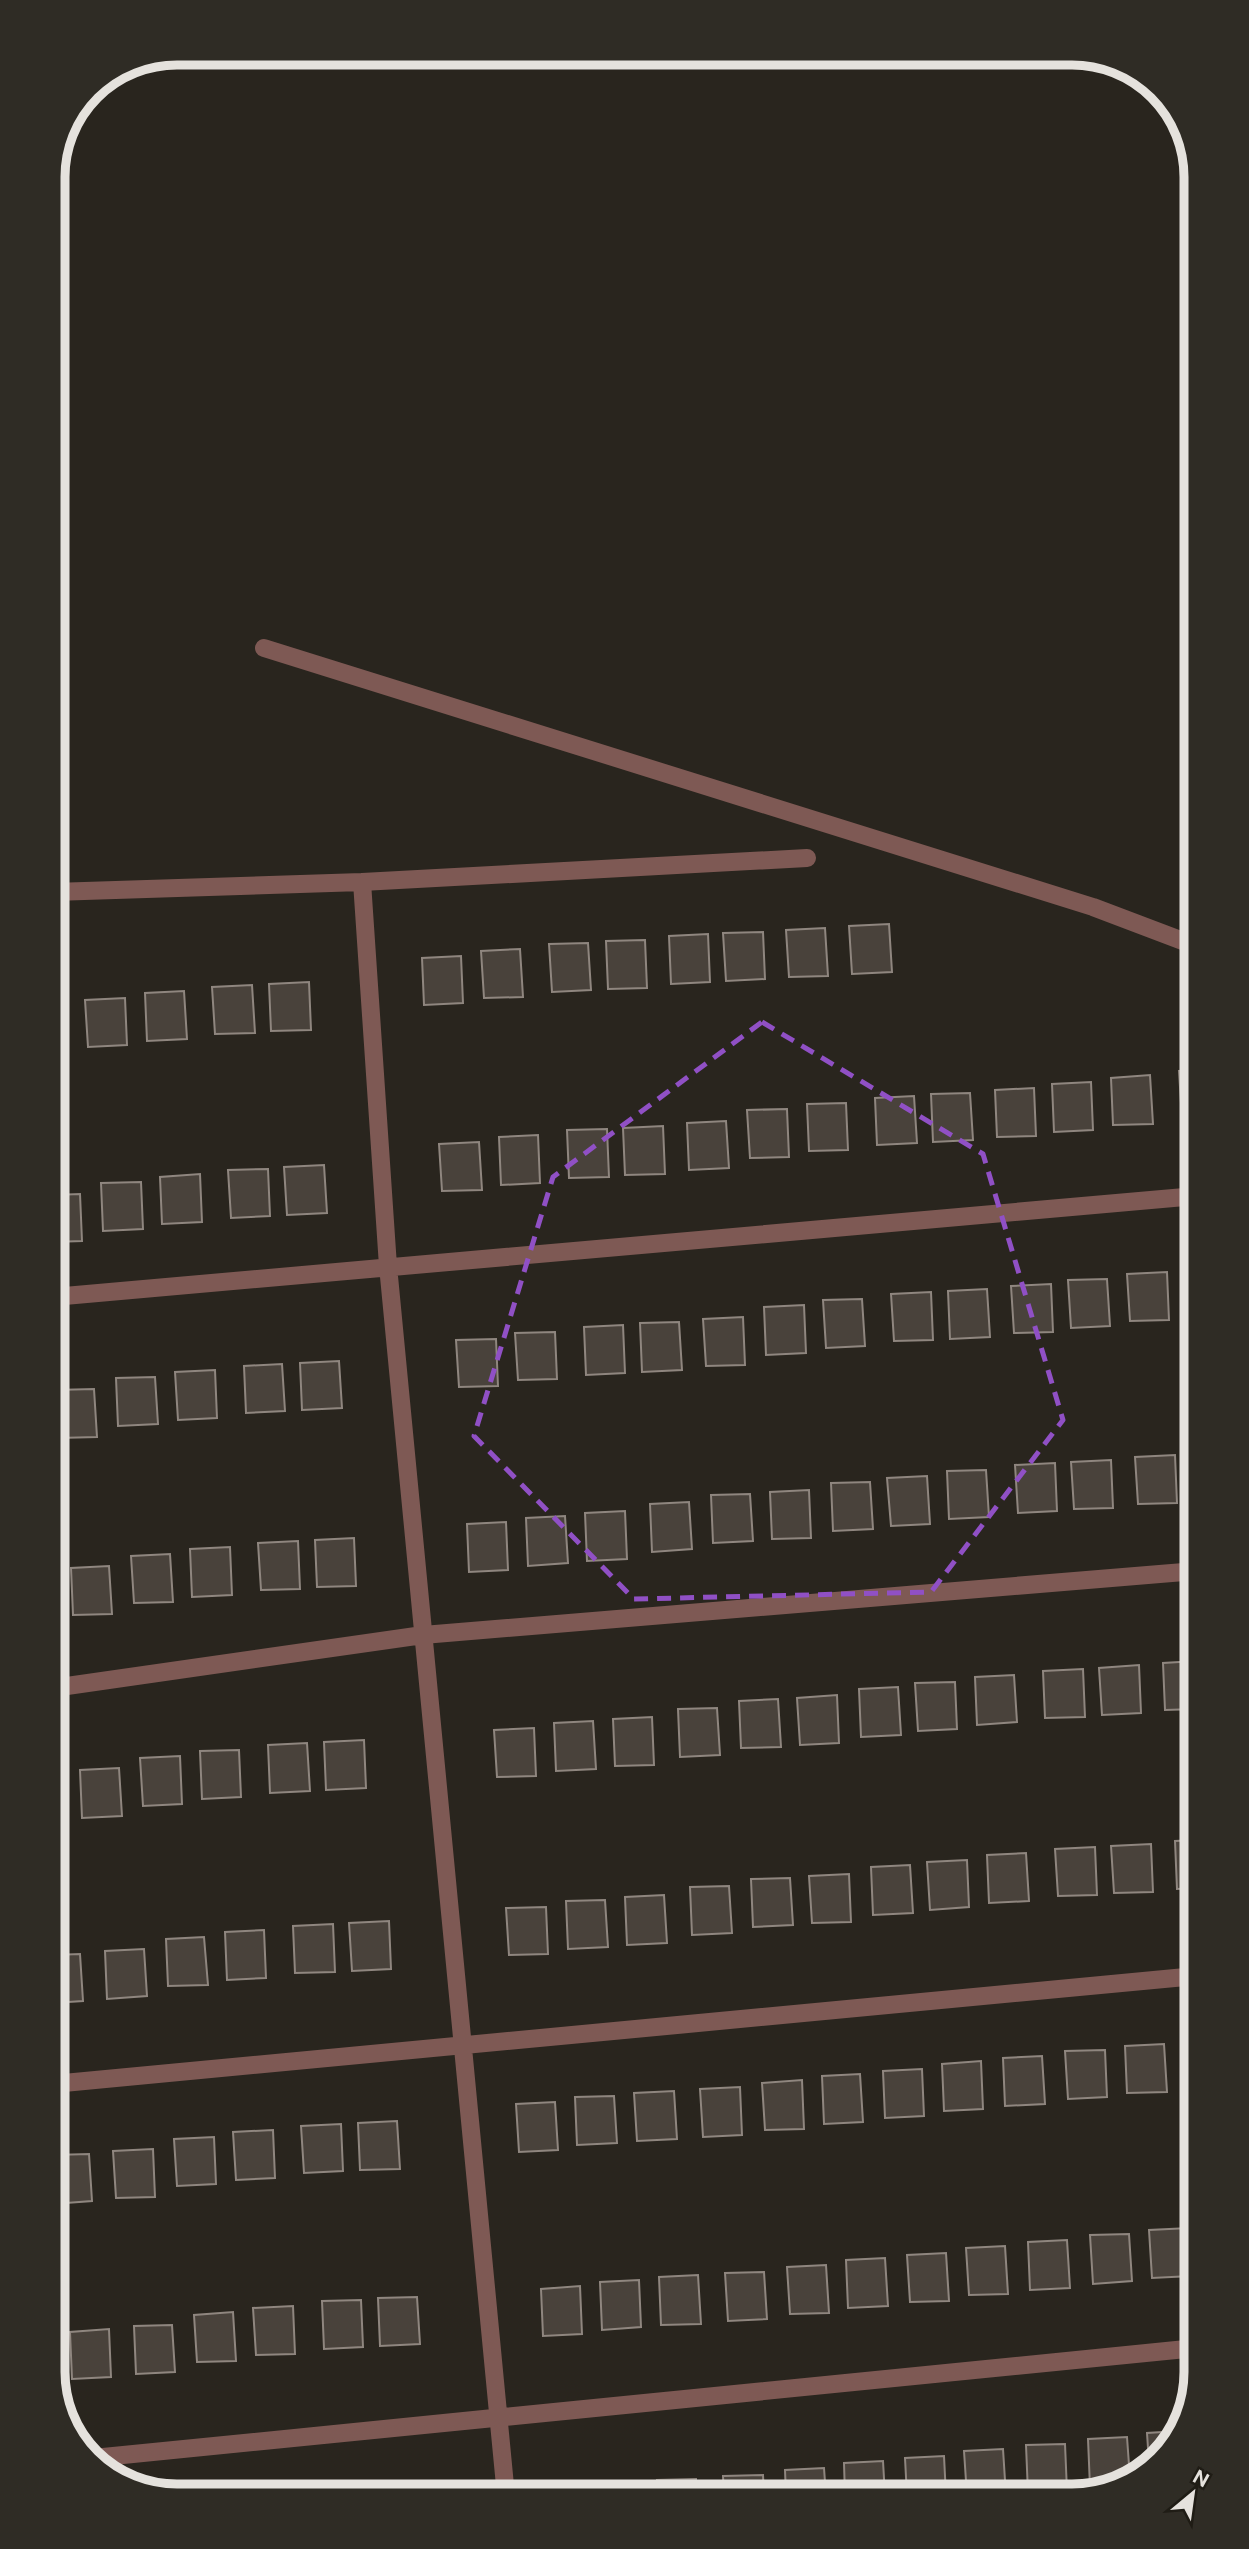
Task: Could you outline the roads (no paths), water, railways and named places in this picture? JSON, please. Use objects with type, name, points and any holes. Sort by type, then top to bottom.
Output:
[{"type":"street","points":[[264,648],[1093,907],[1184,941]]},
{"type":"street","points":[[65,892],[362,882],[807,858]]},
{"type":"street","points":[[362,882],[388,1266],[505,2484]]},
{"type":"street","points":[[65,1296],[1184,1197]]},
{"type":"street","points":[[65,1686],[423,1635],[1184,1572]]},
{"type":"street","points":[[65,2083],[1184,1977]]},
{"type":"street","points":[[104,2457],[1184,2349]]}]
